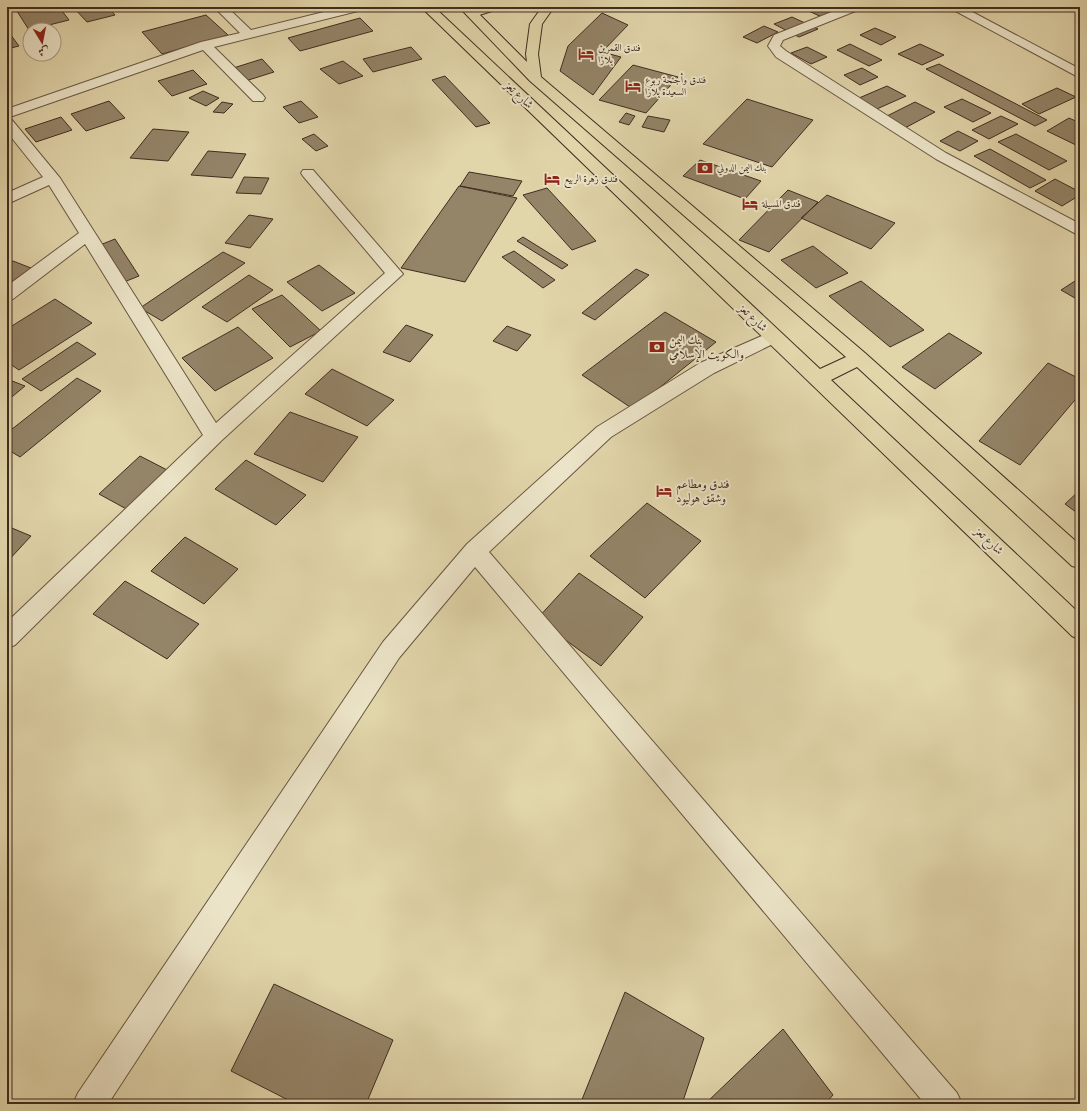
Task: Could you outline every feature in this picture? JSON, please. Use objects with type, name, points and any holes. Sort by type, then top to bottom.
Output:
[{"type":"main road","name":"شارع تعز","points":[[427,7],[1080,629]]},
{"type":"main road","points":[[469,10],[491,7]]},
{"type":"main road","points":[[535,78],[532,54],[536,24],[548,7]]},
{"type":"main road","name":"شارع تعز","points":[[469,10],[535,78],[859,358],[1080,559]]},
{"type":"main road","points":[[818,378],[859,358]]},
{"type":"street","points":[[220,7],[248,34]]},
{"type":"street","points":[[7,114],[205,45],[358,7]]},
{"type":"street","points":[[854,7],[778,38],[774,46],[782,54],[941,156],[1080,231]]},
{"type":"street","points":[[954,7],[1080,74]]},
{"type":"street","points":[[205,45],[258,98]]},
{"type":"street","points":[[7,123],[52,178],[214,436]]},
{"type":"street","points":[[7,637],[214,436],[395,274],[308,173]]},
{"type":"street","points":[[7,199],[52,178]]},
{"type":"street","points":[[7,295],[87,235]]},
{"type":"street","points":[[89,1104],[390,650],[475,550],[604,432],[707,368],[773,337]]},
{"type":"street","points":[[475,550],[946,1104]]},
{"type":"building","points":[[59,7],[69,20],[61,22],[24,22],[15,8]]},
{"type":"building","points":[[73,7],[108,7],[115,15],[87,22]]},
{"type":"building","points":[[800,7],[849,7],[826,19]]},
{"type":"building","points":[[602,13],[628,25],[602,52],[621,57],[593,95],[560,71],[568,46]]},
{"type":"building","points":[[206,15],[228,35],[162,54],[142,32]]},
{"type":"building","points":[[792,17],[818,29],[799,37],[774,24]]},
{"type":"building","points":[[360,18],[373,31],[300,51],[288,38]]},
{"type":"building","points":[[764,26],[778,32],[757,43],[743,37]]},
{"type":"building","points":[[875,28],[896,37],[881,45],[860,35]]},
{"type":"building","points":[[7,30],[19,46],[7,49]]},
{"type":"building","points":[[850,44],[882,60],[869,66],[837,50]]},
{"type":"building","points":[[920,44],[944,55],[922,65],[898,54]]},
{"type":"building","points":[[411,47],[422,59],[373,72],[363,59]]},
{"type":"building","points":[[807,47],[827,57],[811,64],[791,53]]},
{"type":"building","points":[[262,59],[274,72],[239,83],[227,70]]},
{"type":"building","points":[[343,61],[363,76],[339,84],[320,69]]},
{"type":"building","points":[[939,64],[1047,120],[1035,126],[926,69]]},
{"type":"building","points":[[633,65],[678,77],[646,113],[599,100]]},
{"type":"building","points":[[862,68],[878,77],[860,85],[844,75]]},
{"type":"building","points":[[193,70],[207,84],[172,96],[158,81]]},
{"type":"building","points":[[445,76],[490,123],[476,127],[432,80]]},
{"type":"building","points":[[887,86],[906,96],[870,112],[852,101]]},
{"type":"building","points":[[1057,88],[1076,97],[1039,114],[1022,104]]},
{"type":"building","points":[[203,91],[219,98],[206,106],[189,98]]},
{"type":"building","points":[[747,99],[813,120],[772,167],[703,144]]},
{"type":"building","points":[[962,99],[991,113],[973,122],[944,107]]},
{"type":"building","points":[[109,101],[125,118],[86,131],[71,114]]},
{"type":"building","points":[[301,101],[318,117],[299,123],[283,107]]},
{"type":"building","points":[[222,102],[233,104],[224,113],[213,112]]},
{"type":"building","points":[[915,102],[935,112],[903,129],[883,118]]},
{"type":"building","points":[[626,113],[635,116],[629,125],[619,122]]},
{"type":"building","points":[[648,116],[670,120],[664,132],[642,127]]},
{"type":"building","points":[[1001,116],[1018,124],[989,139],[972,130]]},
{"type":"building","points":[[61,117],[72,130],[36,142],[25,129]]},
{"type":"building","points":[[1069,118],[1080,123],[1080,147],[1047,131]]},
{"type":"building","points":[[153,129],[189,132],[168,161],[130,158]]},
{"type":"building","points":[[958,131],[978,141],[960,151],[940,141]]},
{"type":"building","points":[[314,134],[328,146],[316,151],[302,139]]},
{"type":"building","points":[[1016,134],[1067,161],[1049,170],[998,142]]},
{"type":"building","points":[[990,149],[1046,180],[1030,188],[974,156]]},
{"type":"building","points":[[208,151],[246,154],[232,178],[191,175]]},
{"type":"building","points":[[700,160],[761,181],[745,199],[683,176]]},
{"type":"building","points":[[469,172],[522,181],[513,196],[460,186]]},
{"type":"building","points":[[244,177],[269,178],[261,194],[236,193]]},
{"type":"building","points":[[1055,179],[1080,192],[1080,195],[1062,206],[1035,191]]},
{"type":"building","points":[[459,186],[517,198],[465,282],[401,268]]},
{"type":"building","points":[[547,188],[596,241],[572,250],[523,195]]},
{"type":"building","points":[[788,190],[818,202],[769,252],[739,240]]},
{"type":"building","points":[[827,195],[895,223],[871,249],[801,218]]},
{"type":"building","points":[[249,215],[273,219],[250,248],[225,243]]},
{"type":"building","points":[[523,237],[568,265],[562,269],[517,241]]},
{"type":"building","points":[[115,239],[139,276],[124,282],[100,245]]},
{"type":"building","points":[[813,246],[848,273],[816,288],[781,260]]},
{"type":"building","points":[[514,251],[555,280],[543,288],[502,257]]},
{"type":"building","points":[[223,252],[245,263],[162,321],[140,308]]},
{"type":"building","points":[[13,261],[31,268],[7,285],[7,265]]},
{"type":"building","points":[[319,265],[355,293],[322,311],[287,282]]},
{"type":"building","points":[[636,269],[649,275],[595,320],[582,313]]},
{"type":"building","points":[[249,275],[273,290],[227,322],[202,307]]},
{"type":"building","points":[[861,281],[924,330],[890,347],[829,296]]},
{"type":"building","points":[[1075,281],[1080,283],[1080,301],[1061,290]]},
{"type":"building","points":[[282,295],[321,331],[290,347],[252,309]]},
{"type":"building","points":[[55,299],[92,323],[19,370],[7,362],[7,329]]},
{"type":"building","points":[[665,312],[716,342],[633,409],[582,375]]},
{"type":"building","points":[[406,325],[433,335],[410,362],[383,352]]},
{"type":"building","points":[[507,326],[531,335],[517,351],[493,341]]},
{"type":"building","points":[[238,327],[273,358],[215,391],[182,358]]},
{"type":"building","points":[[949,333],[982,353],[935,389],[902,367]]},
{"type":"building","points":[[77,342],[96,354],[41,391],[22,379]]},
{"type":"building","points":[[1048,363],[1080,379],[1080,394],[1020,465],[979,441]]},
{"type":"building","points":[[332,369],[394,400],[367,426],[305,394]]},
{"type":"building","points":[[77,378],[101,391],[20,457],[7,449],[7,433]]},
{"type":"building","points":[[7,379],[25,386],[7,401]]},
{"type":"building","points":[[290,412],[358,437],[323,482],[254,454]]},
{"type":"building","points":[[140,456],[171,472],[130,511],[99,494]]},
{"type":"building","points":[[246,460],[306,495],[276,525],[215,489]]},
{"type":"building","points":[[1080,490],[1080,515],[1065,504]]},
{"type":"building","points":[[647,503],[701,541],[645,598],[590,556]]},
{"type":"building","points":[[7,526],[31,536],[7,562]]},
{"type":"building","points":[[185,537],[238,569],[204,604],[151,571]]},
{"type":"building","points":[[579,573],[643,617],[601,666],[537,619]]},
{"type":"building","points":[[125,581],[199,624],[167,659],[93,614]]},
{"type":"building","points":[[274,984],[393,1040],[366,1104],[296,1104],[231,1071]]},
{"type":"building","points":[[625,992],[704,1038],[682,1104],[584,1104],[581,1102]]},
{"type":"building","points":[[783,1029],[833,1095],[825,1104],[705,1104]]},
{"type":"place","name":"فندق القمرين بلازا","points":[[586,54]]},
{"type":"place","name":"فندق وأجنحة ربوع السعيدة بلازا","points":[[633,86]]},
{"type":"place","name":"بنك اليمن الدولي","points":[[705,168]]},
{"type":"place","name":"فندق زهرة الربيع","points":[[552,179]]},
{"type":"place","name":"فندق المسيلة","points":[[750,204]]},
{"type":"place","name":"بنك اليمن والكويت الإسلامي","points":[[657,347]]},
{"type":"place","name":"فندق ومطاعم وشقق هوليود","points":[[664,491]]}]
